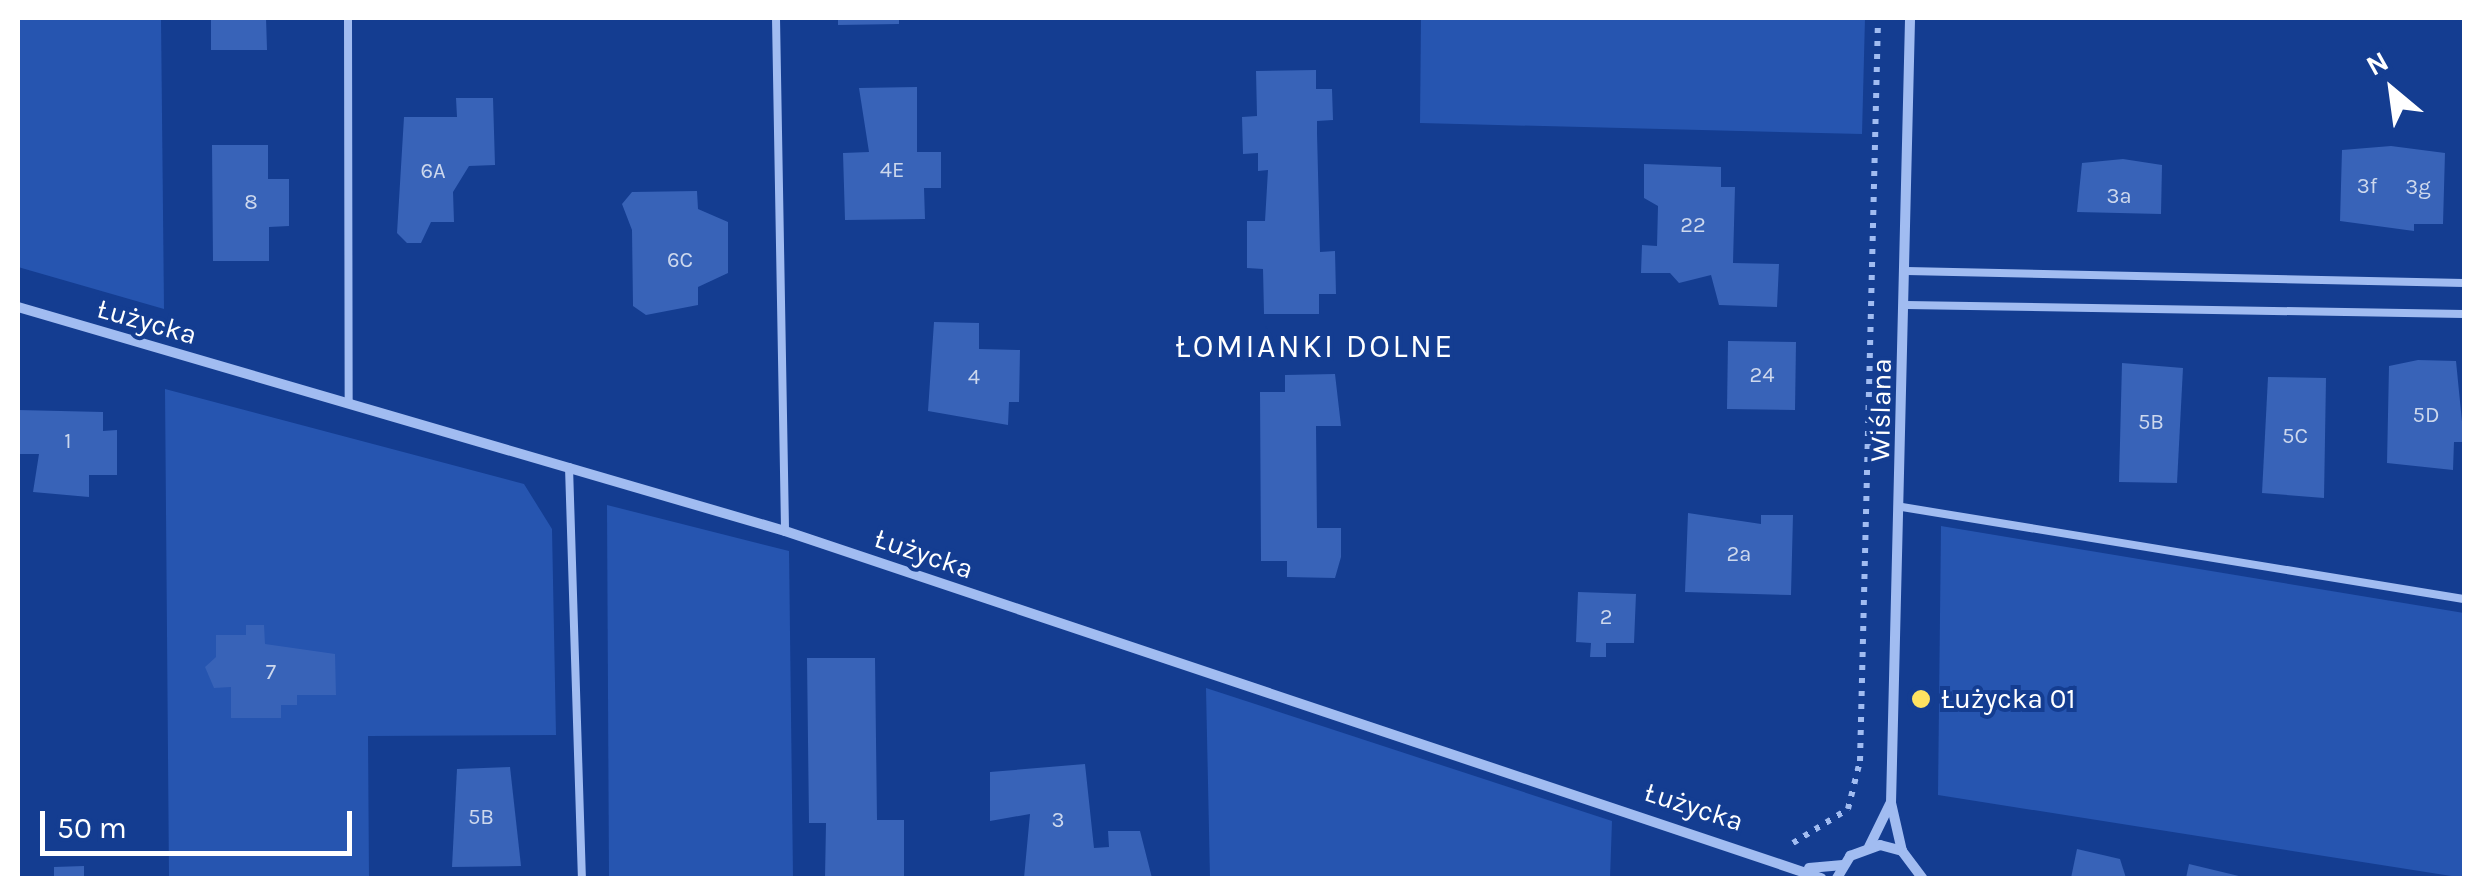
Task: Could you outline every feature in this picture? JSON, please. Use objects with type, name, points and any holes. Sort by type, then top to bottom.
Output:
[{"type":"street","name":"Wiślana","points":[[1902,851],[1890,803],[1902,507],[1910,18]]},
{"type":"street","name":"Łużycka","points":[[18,307],[785,531],[1809,868]]},
{"type":"street","name":"Wiślana","points":[[1868,846],[1890,803]]},
{"type":"street","points":[[1837,878],[1844,864],[1868,846],[1902,851],[1922,878]]},
{"type":"street","points":[[1809,868],[1844,864]]},
{"type":"street","points":[[1809,868],[1821,878]]},
{"type":"lane","points":[[348,18],[349,404]]},
{"type":"lane","points":[[776,18],[785,531]]},
{"type":"lane","points":[[1908,271],[2464,284]]},
{"type":"lane","points":[[1906,305],[2464,314]]},
{"type":"lane","points":[[569,467],[582,878]]},
{"type":"lane","points":[[1902,507],[2464,599]]},
{"type":"path","points":[[1788,846],[1848,809],[1860,761],[1878,18]]},
{"type":"shaded area","points":[[18,18],[161,18],[164,309],[18,267]]},
{"type":"shaded area","points":[[1421,18],[1865,18],[1862,134],[1420,123]]},
{"type":"shaded area","points":[[165,389],[524,484],[552,529],[556,735],[368,736],[369,878],[169,878]]},
{"type":"shaded area","points":[[607,505],[789,551],[793,878],[609,878]]},
{"type":"shaded area","points":[[1941,526],[2464,613],[2464,878],[1938,795]]},
{"type":"shaded area","points":[[1206,688],[1612,821],[1610,878],[1210,878]]},
{"type":"building","points":[[211,18],[266,18],[267,50],[211,50]]},
{"type":"building","points":[[838,18],[899,18],[899,24],[838,25]]},
{"type":"building","points":[[1316,70],[1316,89],[1332,89],[1333,120],[1317,121],[1317,133],[1320,252],[1335,251],[1336,294],[1319,294],[1319,314],[1264,314],[1263,269],[1247,268],[1247,221],[1265,221],[1268,170],[1258,171],[1258,153],[1243,154],[1242,117],[1257,116],[1256,71]]},
{"type":"building","points":[[917,87],[917,152],[941,152],[941,188],[924,188],[925,219],[845,220],[843,153],[869,152],[859,88]]},
{"type":"building","points":[[456,98],[493,98],[495,165],[469,166],[453,192],[454,222],[431,222],[421,243],[407,243],[397,233],[404,117],[457,117]]},
{"type":"building","points":[[212,145],[268,145],[268,179],[289,179],[289,226],[269,227],[269,261],[213,261]]},
{"type":"building","points":[[2391,146],[2445,153],[2443,224],[2414,224],[2414,231],[2340,221],[2342,150]]},
{"type":"building","points":[[2123,159],[2162,165],[2161,214],[2077,212],[2082,163]]},
{"type":"building","points":[[1644,164],[1721,167],[1721,187],[1735,187],[1733,263],[1779,264],[1777,307],[1719,305],[1711,275],[1679,283],[1670,273],[1641,273],[1642,245],[1657,246],[1658,206],[1644,198]]},
{"type":"building","points":[[697,191],[698,209],[728,222],[728,273],[698,287],[698,305],[646,315],[633,306],[632,230],[622,204],[632,192]]},
{"type":"building","points":[[934,322],[979,323],[979,349],[1020,350],[1019,402],[1009,402],[1008,425],[928,411]]},
{"type":"building","points":[[1728,341],[1796,342],[1795,410],[1727,409]]},
{"type":"building","points":[[2418,360],[2456,361],[2464,442],[2454,442],[2453,470],[2387,463],[2389,366]]},
{"type":"building","points":[[2122,363],[2183,368],[2177,483],[2119,482]]},
{"type":"building","points":[[1335,374],[1341,426],[1316,426],[1317,528],[1341,528],[1341,557],[1335,578],[1287,577],[1287,561],[1261,561],[1260,392],[1285,392],[1285,375]]},
{"type":"building","points":[[2268,377],[2326,378],[2324,498],[2262,493]]},
{"type":"building","points":[[18,410],[103,412],[103,431],[117,430],[117,475],[89,475],[89,497],[33,492],[39,454],[19,454]]},
{"type":"building","points":[[1688,513],[1761,524],[1761,515],[1793,515],[1791,595],[1685,592]]},
{"type":"building","points":[[1578,592],[1636,594],[1634,643],[1606,643],[1606,657],[1590,657],[1591,643],[1576,642]]},
{"type":"building","points":[[246,625],[264,625],[265,644],[335,654],[336,695],[297,695],[297,705],[281,705],[281,718],[231,718],[231,687],[214,688],[205,667],[216,657],[216,635],[246,635]]},
{"type":"building","points":[[807,658],[875,658],[877,820],[904,820],[904,878],[825,878],[826,823],[809,823]]},
{"type":"building","points":[[1085,764],[1094,848],[1109,847],[1108,831],[1140,831],[1152,878],[1024,878],[1030,814],[990,821],[990,772]]},
{"type":"building","points":[[510,767],[521,866],[452,867],[457,769]]},
{"type":"building","points":[[2077,849],[2120,859],[2126,878],[2071,878]]},
{"type":"building","points":[[2189,864],[2243,877],[2243,878],[2186,878]]},
{"type":"building","points":[[84,866],[84,878],[54,878],[54,867]]},
{"type":"place","name":"Łużycka 01","points":[[1921,699]]},
{"type":"district","name":"ŁOMIANKI DOLNE","points":[[1315,347]]}]
